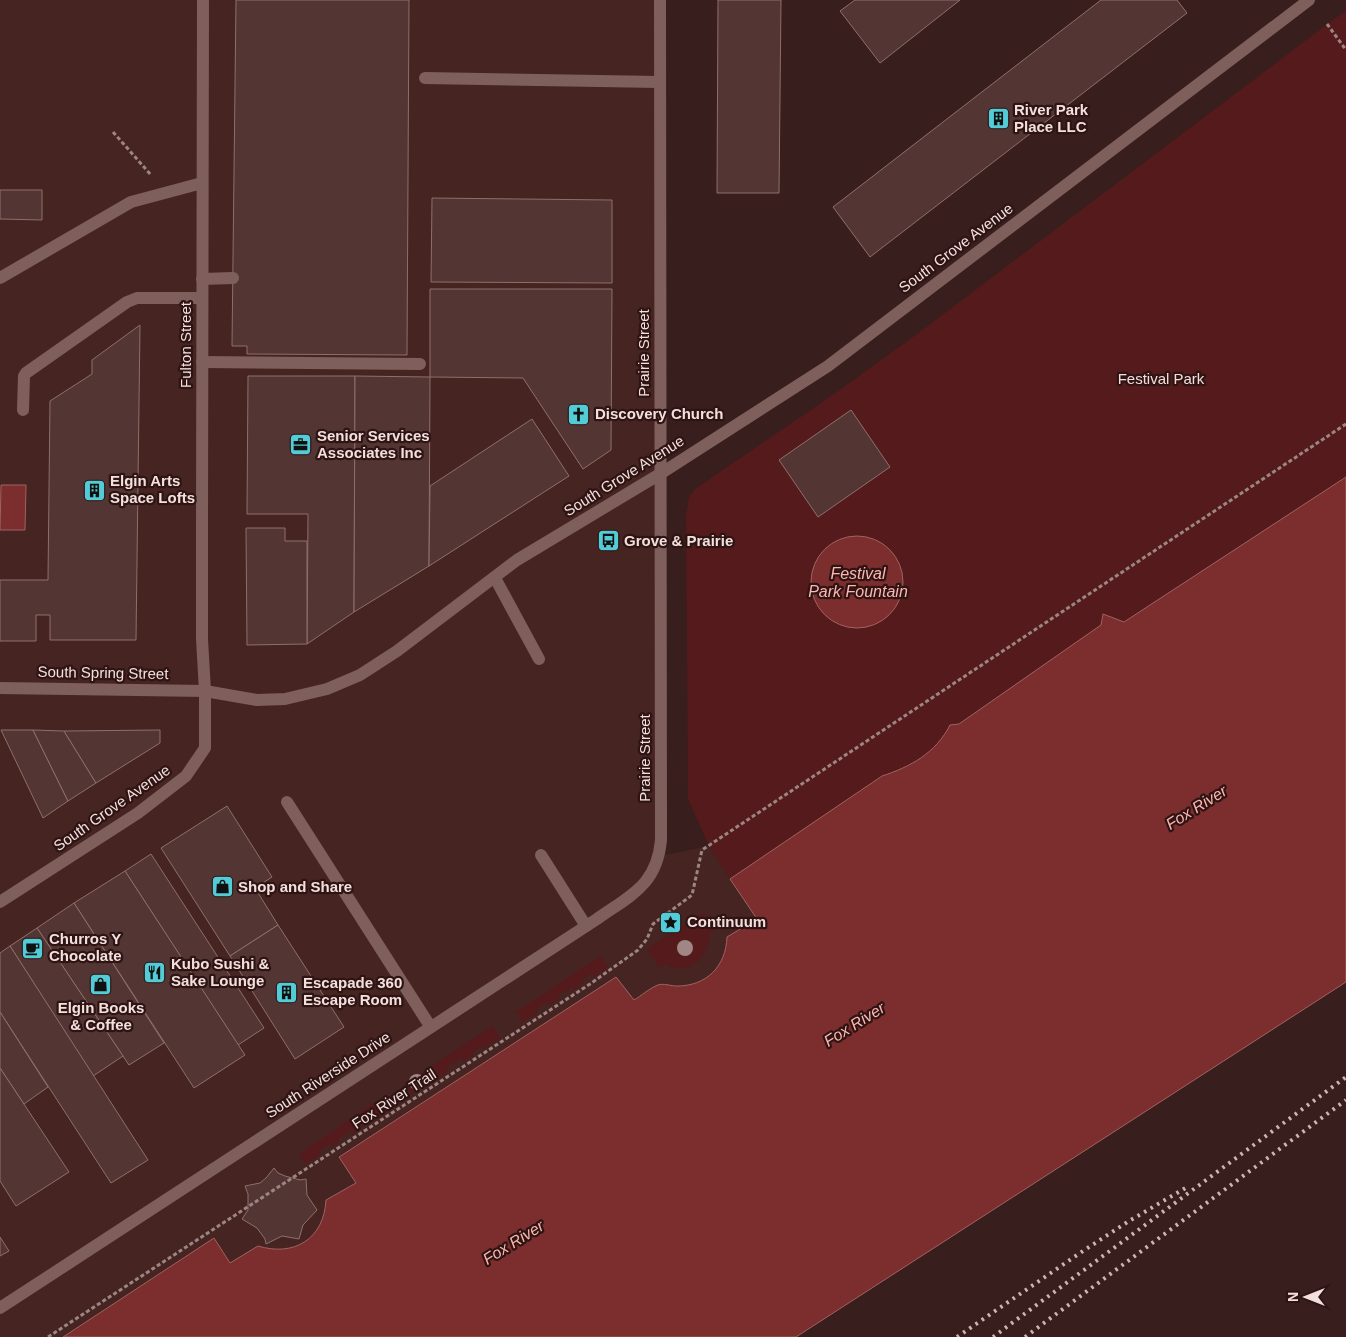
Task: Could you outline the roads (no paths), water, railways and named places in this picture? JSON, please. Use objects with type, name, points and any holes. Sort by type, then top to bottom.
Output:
[{"type":"street","name":"Fulton Street","points":[[203,0],[202,639],[205,691]]},
{"type":"street","name":"Prairie Street","points":[[660,0],[660,856]]},
{"type":"street","name":"South Grove Avenue","points":[[0,902],[138,812],[186,776],[205,748],[205,691],[257,700],[285,699],[327,689],[360,675],[397,651],[518,560],[660,474],[828,366],[1309,0]]},
{"type":"street","points":[[425,78],[660,82]]},
{"type":"street","points":[[0,278],[131,202],[202,183]]},
{"type":"street","points":[[202,279],[233,278]]},
{"type":"street","points":[[23,410],[24,376],[26,373],[127,302],[137,298],[202,298]]},
{"type":"street","points":[[202,362],[420,364]]},
{"type":"street","points":[[496,578],[540,659]]},
{"type":"street","name":"South Spring Street","points":[[0,688],[205,691]]},
{"type":"street","points":[[287,802],[430,1026]]},
{"type":"street","points":[[542,855],[586,926]]},
{"type":"street","name":"South Riverside Drive","points":[[0,1308],[586,926],[640,889],[650,877],[660,856]]},
{"type":"water","name":"Fox River","points":[[1346,477],[1346,982],[796,1337],[63,1337],[214,1238],[230,1263],[258,1246],[284,1249],[295,1247],[305,1242],[320,1225],[326,1200],[356,1183],[339,1157],[616,977],[634,1000],[658,985],[688,985],[706,978],[719,965],[726,947],[727,937],[757,919],[730,879],[882,776],[921,758],[937,744],[950,725],[959,724],[1101,625],[1103,614],[1124,622]]},
{"type":"water","points":[[1,485],[26,485],[25,530],[0,530]]},
{"type":"water","name":"Festival Park Fountain","points":[[857,536],[875,539],[890,549],[900,564],[903,582],[900,600],[890,615],[875,625],[857,628],[839,625],[824,615],[814,600],[811,582],[814,564],[824,549],[839,539]]},
{"type":"railway","points":[[993,1337],[1346,1077]]},
{"type":"railway","points":[[1025,1337],[1346,1100]]},
{"type":"railway","points":[[957,1337],[1129,1221],[1189,1186]]},
{"type":"place","name":"River Park Place LLC","points":[[998,119]]},
{"type":"place","name":"Discovery Church","points":[[579,414]]},
{"type":"place","name":"Senior Services Associates Inc","points":[[301,445]]},
{"type":"place","name":"Elgin Arts Space Lofts","points":[[94,490]]},
{"type":"place","name":"Grove & Prairie","points":[[608,541]]},
{"type":"place","name":"Shop and Share","points":[[222,887]]},
{"type":"place","name":"Continuum","points":[[671,922]]},
{"type":"place","name":"Churros Y Chocolate","points":[[33,948]]},
{"type":"place","name":"Kubo Sushi & Sake Lounge","points":[[155,973]]},
{"type":"place","name":"Elgin Books & Coffee","points":[[101,985]]},
{"type":"place","name":"Escapade 360 Escape Room","points":[[287,992]]},
{"type":"park label","name":"Festival Park","points":[[1161,379]]}]
